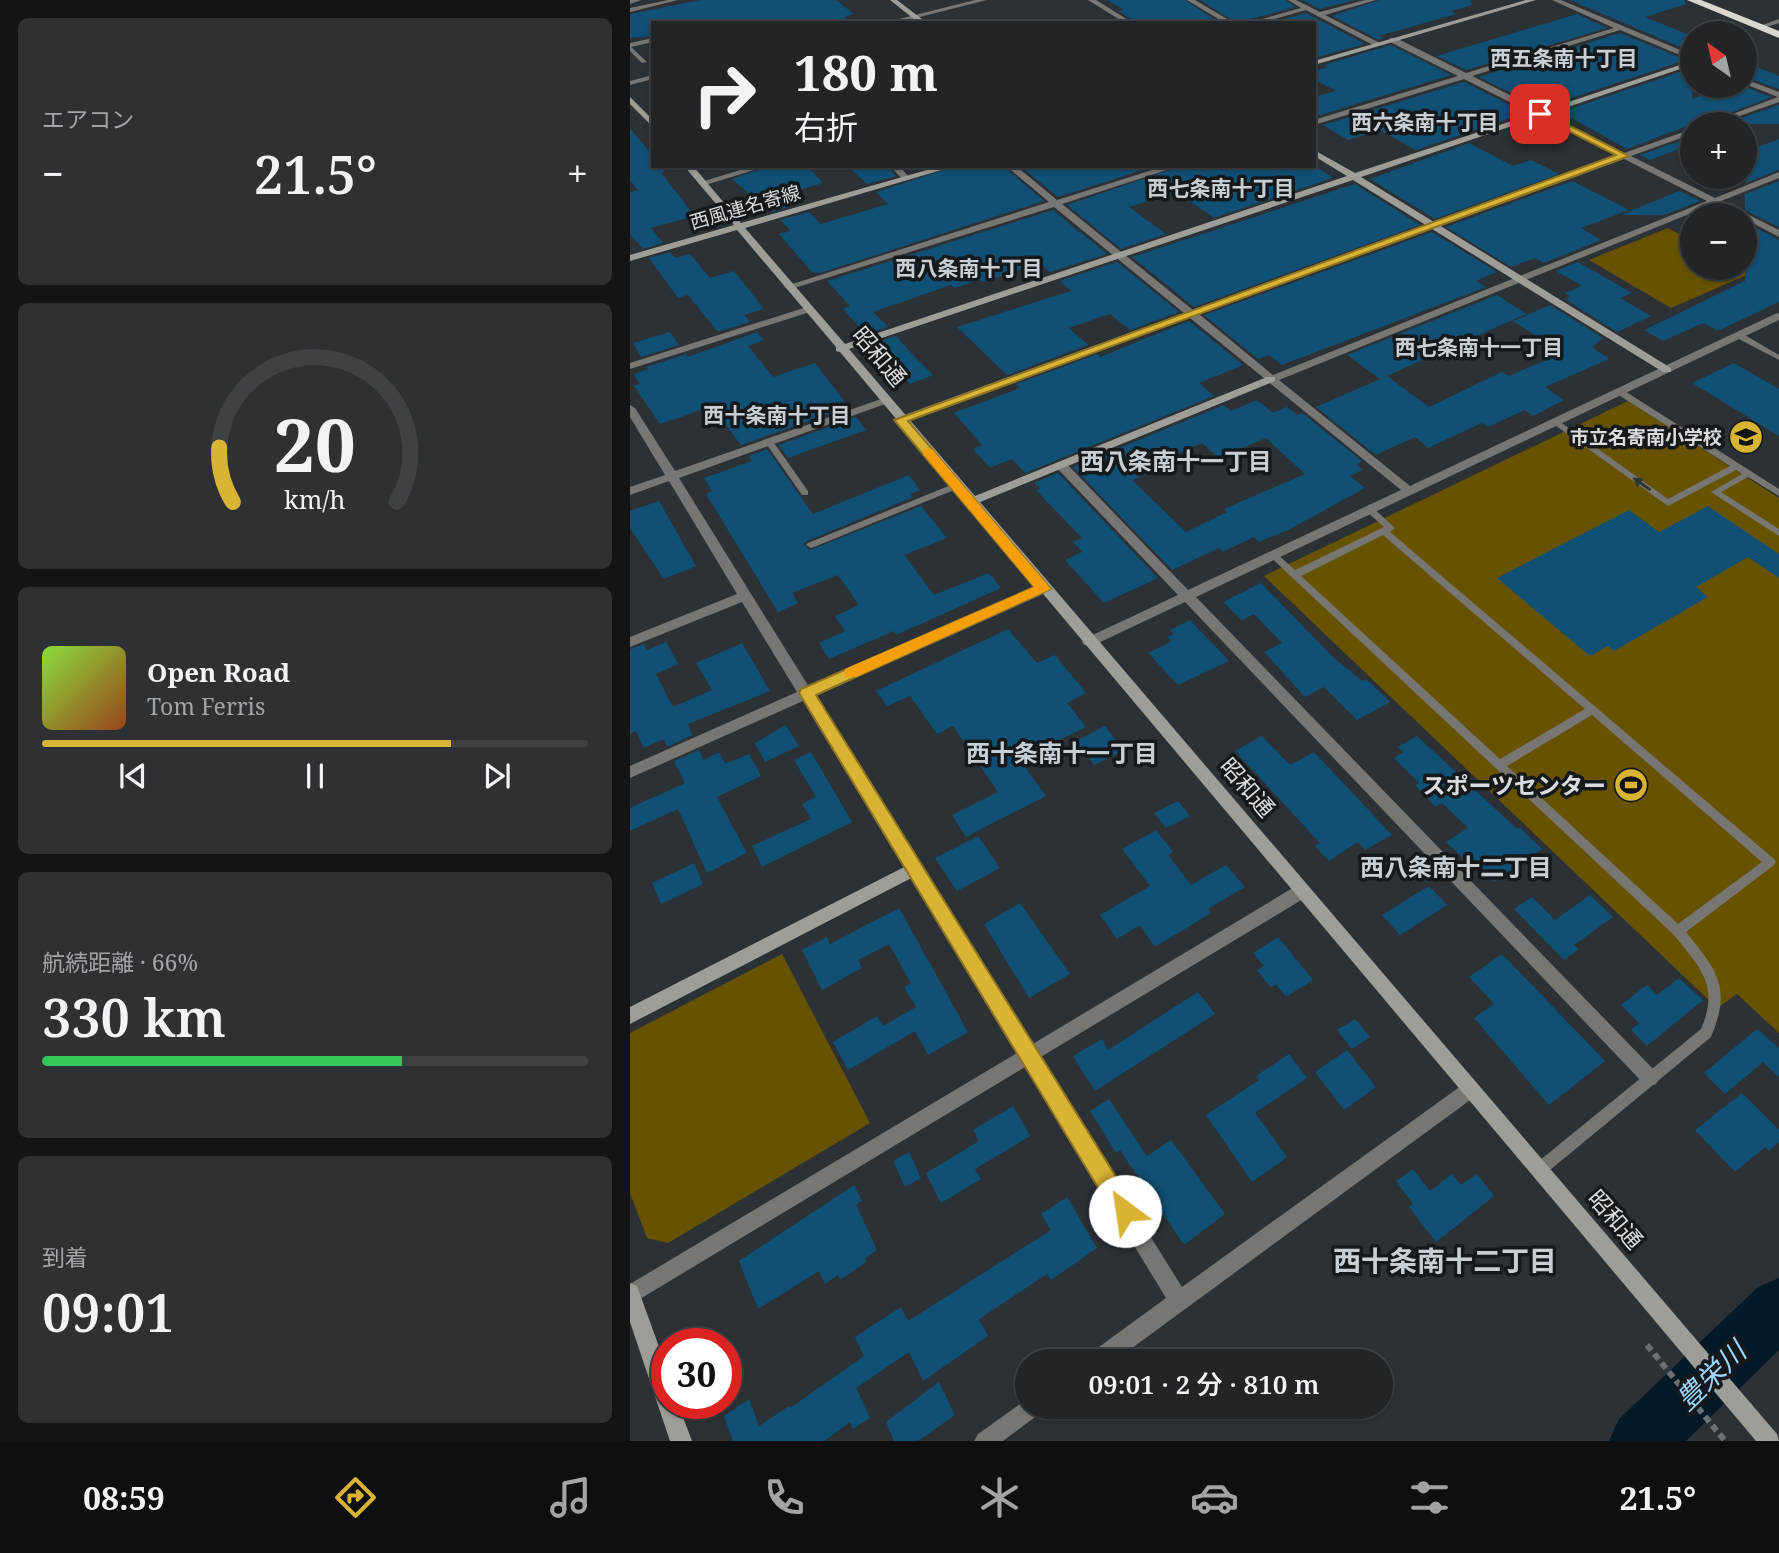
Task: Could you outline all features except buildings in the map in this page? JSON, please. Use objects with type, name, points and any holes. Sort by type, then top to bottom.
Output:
[{"type":"highway","points":[[1692,0],[1779,35]]},
{"type":"street","points":[[893,0],[921,21]]},
{"type":"street","points":[[894,21],[984,0]]},
{"type":"street","points":[[1091,0],[1127,21]]},
{"type":"street","points":[[1190,0],[1227,21]]},
{"type":"street","points":[[1291,0],[1378,44]]},
{"type":"street","points":[[1319,14],[1373,0]]},
{"type":"street","points":[[1316,62],[1533,0]]},
{"type":"street","points":[[1555,0],[1680,56]]},
{"type":"street","points":[[1258,21],[1307,8]]},
{"type":"street","points":[[1760,27],[1779,21]]},
{"type":"street","points":[[1316,122],[1620,28]]},
{"type":"street","points":[[1393,40],[1716,202]]},
{"type":"street","points":[[840,349],[1680,65]]},
{"type":"street","points":[[630,83],[651,78]]},
{"type":"street","points":[[1757,86],[1779,97]]},
{"type":"street","points":[[1741,112],[1779,97]]},
{"type":"street","points":[[630,99],[651,123]]},
{"type":"street","points":[[630,114],[641,111]]},
{"type":"street","points":[[900,420],[1680,135]]},
{"type":"street","points":[[1316,153],[1667,370]]},
{"type":"street","name":"昭和通","points":[[690,168],[956,486],[1765,1435]]},
{"type":"street","points":[[702,183],[755,168]]},
{"type":"street","points":[[896,168],[907,179]]},
{"type":"street","name":"西風連名寄線","points":[[630,258],[944,168]]},
{"type":"street","points":[[1012,168],[1408,490]]},
{"type":"street","points":[[788,287],[1168,168]]},
{"type":"street","points":[[970,502],[1779,175]]},
{"type":"street","points":[[1757,223],[1779,234]]},
{"type":"street","points":[[630,366],[807,310]]},
{"type":"street","points":[[1089,642],[1779,316]]},
{"type":"street","points":[[630,491],[884,401]]},
{"type":"street","points":[[630,408],[744,596],[916,868],[1179,1301]]},
{"type":"street","points":[[1061,465],[1650,1078]]},
{"type":"street","points":[[630,772],[1044,589]]},
{"type":"street","points":[[630,642],[744,596]]},
{"type":"street","points":[[630,1016],[916,868]]},
{"type":"street","points":[[651,1353],[630,1294],[1302,891]]},
{"type":"street","points":[[1113,1349],[1471,1089]]},
{"type":"street","points":[[674,1419],[681,1441]]},
{"type":"street","points":[[985,1441],[1015,1419]]},
{"type":"lane","points":[[630,2],[638,0]]},
{"type":"lane","points":[[630,10],[675,0]]},
{"type":"lane","points":[[644,62],[630,47],[651,41]]},
{"type":"lane","points":[[1740,336],[1779,358]]},
{"type":"lane","points":[[1620,393],[1779,494]]},
{"type":"lane","points":[[1556,423],[1668,503],[1737,467]]},
{"type":"lane","points":[[769,442],[804,494]]},
{"type":"lane","points":[[1748,474],[1715,492],[1776,528]]},
{"type":"lane","points":[[811,545],[956,486]]},
{"type":"lane","points":[[1294,575],[1390,528],[1369,509]]},
{"type":"lane","points":[[1384,531],[1770,862],[1678,931]]},
{"type":"lane","points":[[1273,555],[1678,931],[1715,981],[1717,1012],[1706,1033],[1539,1170]]},
{"type":"lane","points":[[1499,765],[1592,710]]},
{"type":"path","points":[[1647,1345],[1725,1441]]},
{"type":"shaded area","points":[[1668,228],[1680,234],[1680,280],[1735,280],[1671,308],[1589,260]]},
{"type":"shaded area","name":"スポーツセンター","points":[[1628,401],[1779,498],[1779,1033],[1737,994],[1717,1008],[1264,576]]},
{"type":"shaded area","points":[[782,954],[870,1123],[668,1243],[647,1238],[630,1193],[630,1033]]},
{"type":"waterway","name":"豊栄川","points":[[1641,1441],[1779,1308]]},
{"type":"slow traffic","points":[[851,673],[1044,589],[927,451]]},
{"type":"place","name":"市立名寄南小学校","points":[[1746,437]]},
{"type":"place","name":"スポーツセンター","points":[[1631,785]]},
{"type":"district","name":"西五条南十丁目","points":[[1564,58]]},
{"type":"district","name":"西六条南十丁目","points":[[1425,122]]},
{"type":"district","name":"西七条南十丁目","points":[[1221,188]]},
{"type":"district","name":"西八条南十丁目","points":[[969,268]]},
{"type":"district","name":"西七条南十一丁目","points":[[1479,347]]},
{"type":"district","name":"西十条南十丁目","points":[[777,415]]},
{"type":"district","name":"西八条南十一丁目","points":[[1176,460]]},
{"type":"district","name":"西十条南十一丁目","points":[[1062,752]]},
{"type":"district","name":"西八条南十二丁目","points":[[1456,866]]},
{"type":"district","name":"西十条南十二丁目","points":[[1445,1260]]},
{"type":"route","points":[[1125,1211],[807,693],[1044,589],[900,420],[1624,156],[1540,114]]}]
